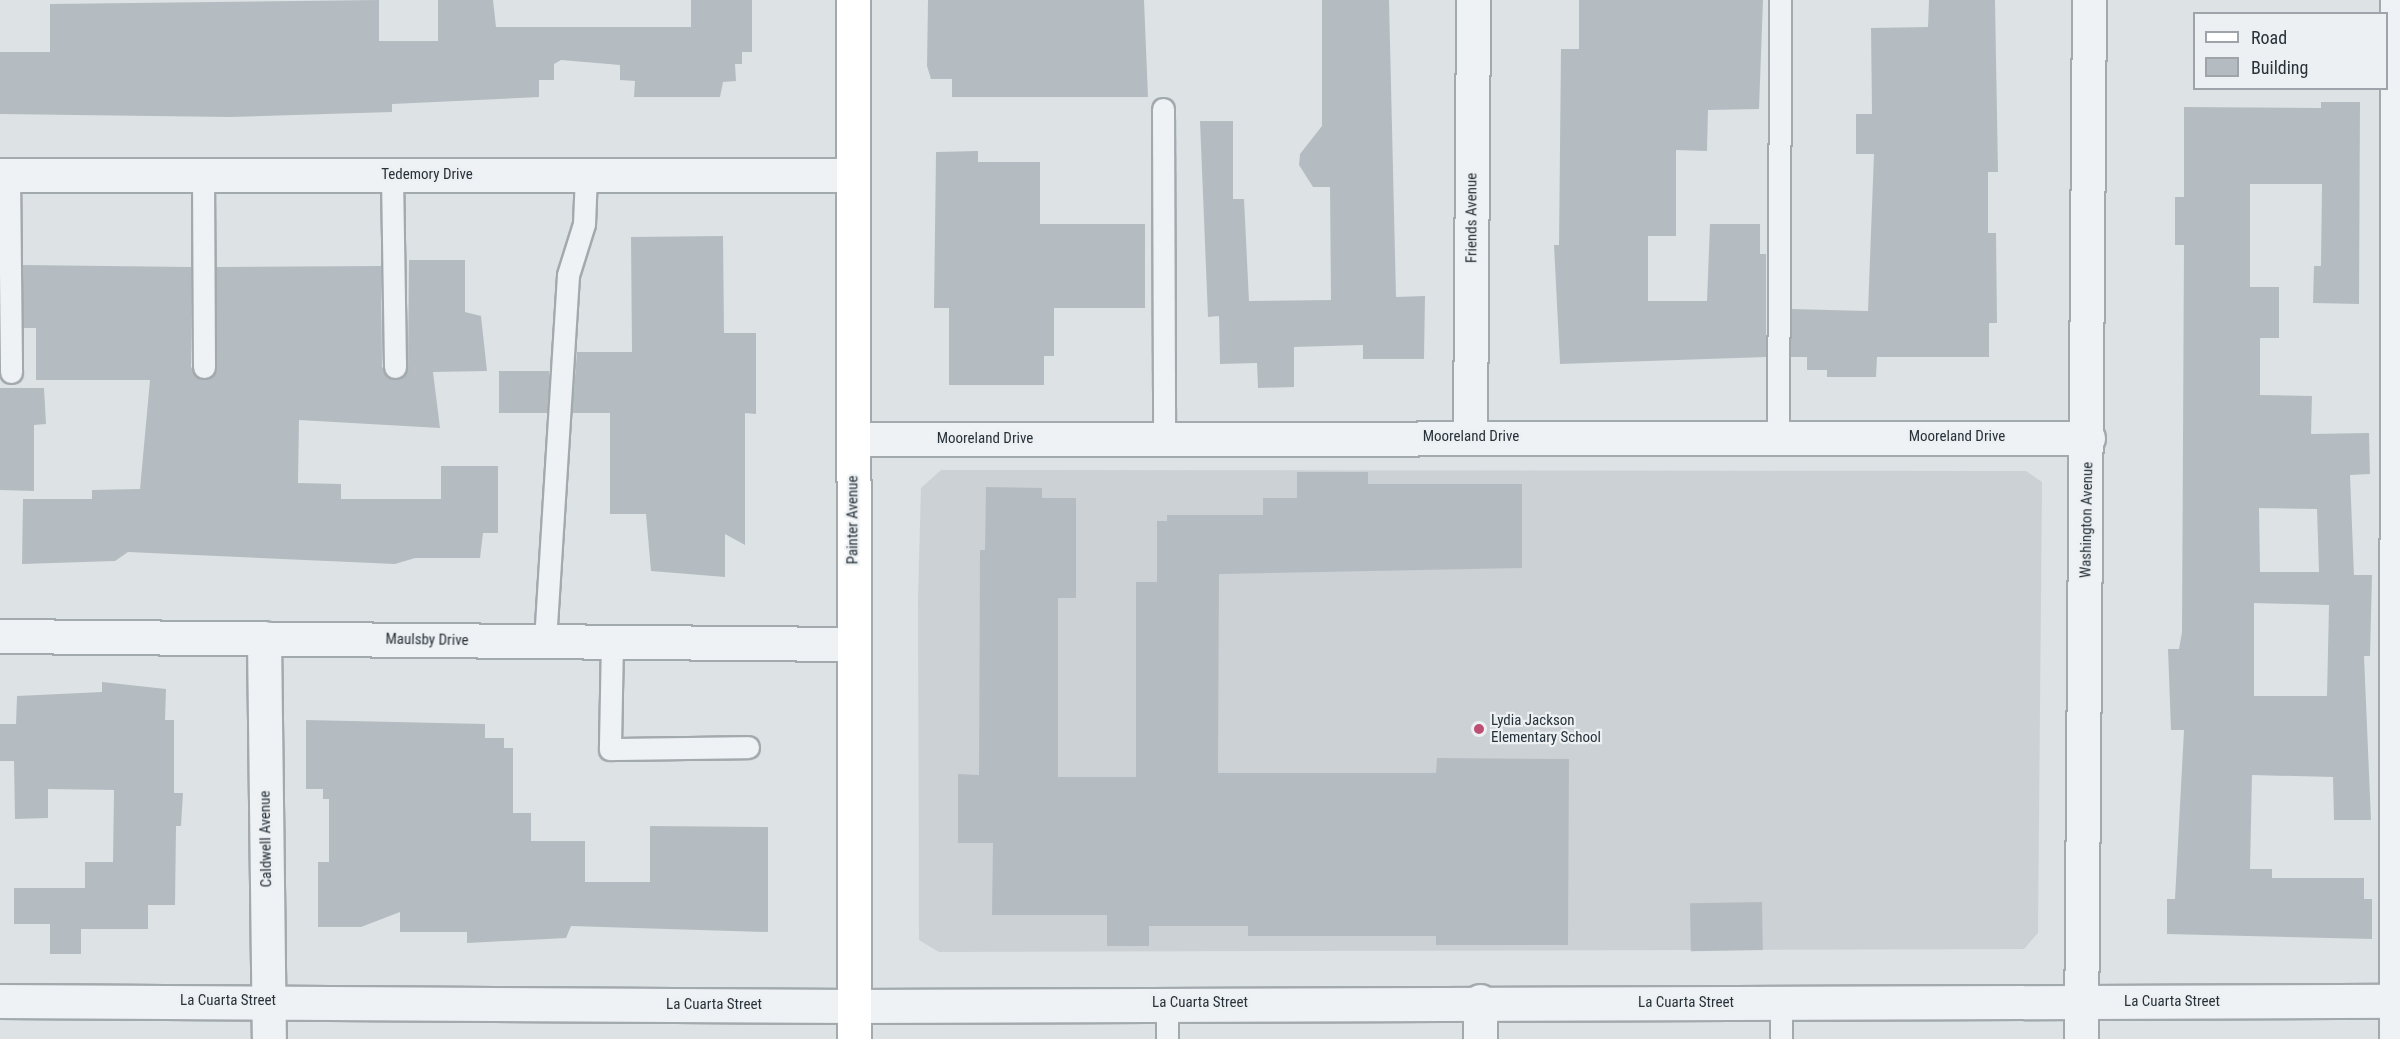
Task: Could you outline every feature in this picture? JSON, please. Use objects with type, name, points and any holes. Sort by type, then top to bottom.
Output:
[{"type":"main road","name":"Painter Avenue","points":[[853,0],[854,1039]]},
{"type":"street","name":"Friends Avenue","points":[[1470,436],[1473,0]]},
{"type":"street","name":"Washington Avenue","points":[[2081,1039],[2088,438],[2089,0]]},
{"type":"street","name":"Tedemory Drive","points":[[4,175],[853,175]]},
{"type":"street","name":"Mooreland Drive","points":[[853,439],[1470,436],[2088,438]]},
{"type":"street","name":"Maulsby Drive","points":[[0,636],[853,644]]},
{"type":"street","name":"Caldwell Avenue","points":[[264,638],[268,1039]]},
{"type":"street","name":"La Cuarta Street","points":[[0,1001],[854,1006],[1480,1001],[1781,1003],[2395,1001]]},
{"type":"street","points":[[1480,1001],[1480,1039]]},
{"type":"lane","points":[[1778,436],[1780,0]]},
{"type":"lane","points":[[2390,1039],[2395,1001],[2391,0]]},
{"type":"lane","points":[[1163,109],[1164,439]]},
{"type":"lane","points":[[4,175],[11,372]]},
{"type":"lane","points":[[203,175],[204,367]]},
{"type":"lane","points":[[392,175],[395,367]]},
{"type":"lane","points":[[545,641],[568,275],[584,224],[586,175]]},
{"type":"lane","points":[[612,642],[610,749],[748,747]]},
{"type":"lane","points":[[1167,1003],[1167,1039]]},
{"type":"lane","points":[[1781,1003],[1781,1039]]},
{"type":"shaded area","name":"Lydia Jackson Elementary School","points":[[941,470],[2026,471],[2042,482],[2038,933],[2024,949],[939,952],[919,940],[918,598],[921,488]]},
{"type":"building","points":[[379,0],[379,41],[438,41],[438,0],[493,0],[496,27],[691,27],[691,0],[752,0],[752,52],[742,52],[742,64],[735,64],[736,81],[723,82],[720,97],[634,97],[635,81],[620,80],[620,65],[561,60],[554,64],[554,80],[539,80],[539,97],[392,104],[392,112],[230,117],[0,114],[0,52],[50,52],[50,4]]},
{"type":"building","points":[[928,0],[1144,0],[1148,97],[952,97],[952,79],[931,79],[927,66]]},
{"type":"building","points":[[1322,0],[1389,0],[1396,297],[1425,296],[1424,359],[1363,359],[1363,345],[1294,347],[1294,387],[1258,388],[1257,363],[1220,364],[1219,316],[1208,317],[1200,121],[1233,121],[1233,199],[1244,199],[1249,301],[1331,300],[1330,187],[1313,187],[1299,165],[1300,154],[1322,126]]},
{"type":"building","points":[[1579,0],[1763,0],[1759,109],[1708,110],[1707,151],[1676,150],[1676,236],[1648,236],[1648,301],[1707,301],[1710,224],[1760,224],[1760,254],[1766,254],[1766,357],[1560,364],[1554,245],[1559,245],[1561,49],[1579,49]]},
{"type":"building","points":[[1929,0],[1995,0],[1998,172],[1988,172],[1988,233],[1996,233],[1997,323],[1989,323],[1989,357],[1877,357],[1876,377],[1827,377],[1827,370],[1807,370],[1807,357],[1791,357],[1791,309],[1868,311],[1874,154],[1856,154],[1856,114],[1872,114],[1871,28],[1928,27]]},
{"type":"building","points":[[2321,102],[2360,102],[2359,304],[2313,303],[2314,266],[2321,266],[2322,184],[2250,184],[2250,287],[2279,287],[2279,338],[2260,338],[2260,395],[2312,396],[2311,434],[2369,433],[2370,474],[2350,475],[2354,575],[2372,575],[2370,656],[2364,656],[2371,820],[2334,820],[2333,777],[2252,775],[2250,869],[2272,869],[2272,878],[2364,878],[2364,899],[2372,899],[2372,939],[2167,934],[2167,899],[2175,899],[2184,730],[2171,730],[2168,649],[2179,649],[2182,632],[2184,245],[2175,245],[2175,197],[2184,197],[2184,107],[2321,108]],"holes":[[[2259,508],[2317,509],[2319,572],[2260,572]],[[2254,603],[2329,605],[2327,696],[2254,696]]]},
{"type":"building","points":[[978,151],[978,162],[1040,162],[1040,224],[1145,224],[1145,308],[1054,308],[1054,356],[1044,356],[1044,385],[949,385],[949,308],[934,308],[936,152]]},
{"type":"building","points":[[723,236],[724,333],[756,333],[756,414],[745,413],[745,545],[725,534],[725,577],[651,571],[646,514],[610,514],[610,413],[572,413],[577,352],[632,352],[631,237]]},
{"type":"building","points":[[409,260],[465,260],[465,312],[481,316],[487,371],[433,372],[440,428],[299,420],[298,483],[341,484],[341,499],[441,499],[441,466],[498,466],[498,533],[483,533],[480,558],[415,558],[395,564],[128,552],[115,561],[22,564],[23,499],[92,499],[92,490],[140,489],[150,380],[36,380],[36,328],[23,328],[23,265],[191,267],[191,367],[203,380],[217,367],[216,267],[381,266],[382,367],[396,380],[408,367]]},
{"type":"building","points":[[499,371],[549,371],[549,413],[499,413]]},
{"type":"building","points":[[0,388],[44,388],[46,424],[34,425],[34,491],[0,490]]},
{"type":"building","points":[[1297,472],[1368,472],[1368,484],[1522,484],[1522,568],[1219,574],[1218,773],[1436,773],[1437,758],[1569,759],[1568,945],[1436,945],[1436,936],[1248,936],[1248,926],[1149,926],[1149,946],[1107,946],[1107,915],[992,915],[993,843],[958,843],[958,774],[979,775],[980,550],[985,550],[986,487],[1042,488],[1042,498],[1076,498],[1076,598],[1058,598],[1058,777],[1136,777],[1136,582],[1157,582],[1157,521],[1167,521],[1167,515],[1263,515],[1263,498],[1297,498]]},
{"type":"building","points":[[102,682],[166,689],[165,720],[174,720],[174,793],[183,793],[181,826],[176,826],[175,905],[148,905],[148,929],[81,929],[81,954],[50,954],[50,924],[14,924],[14,888],[85,888],[85,862],[113,862],[114,790],[48,789],[48,818],[15,819],[14,761],[0,761],[0,724],[16,724],[17,696],[102,692]]},
{"type":"building","points":[[306,720],[485,724],[485,738],[504,738],[504,748],[513,748],[513,813],[531,813],[531,841],[585,841],[585,882],[650,882],[650,826],[768,827],[768,932],[571,926],[566,938],[467,943],[467,932],[400,932],[400,912],[361,927],[318,927],[318,862],[329,862],[329,799],[323,799],[323,789],[306,789]]},
{"type":"building","points":[[1762,902],[1763,950],[1691,951],[1690,903]]},
{"type":"place","name":"Lydia Jackson Elementary School","points":[[1479,729]]}]
